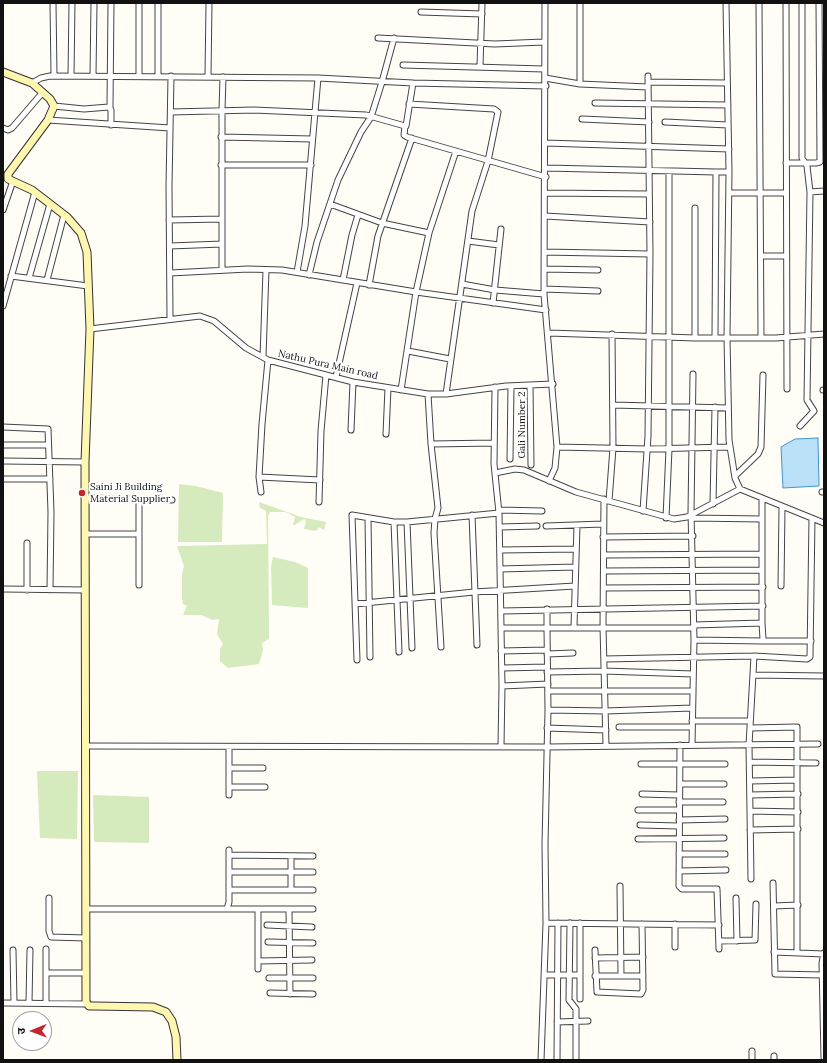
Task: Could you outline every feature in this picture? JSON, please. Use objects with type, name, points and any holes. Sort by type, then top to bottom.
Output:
[{"type":"street","points":[[53,3],[54,76]]},
{"type":"street","points":[[71,76],[72,3]]},
{"type":"street","points":[[93,76],[94,3]]},
{"type":"street","points":[[111,3],[110,107],[112,124]]},
{"type":"street","points":[[139,3],[139,76]]},
{"type":"street","points":[[158,3],[158,76]]},
{"type":"street","points":[[208,76],[209,3]]},
{"type":"street","points":[[480,66],[482,3]]},
{"type":"street","points":[[545,3],[544,69],[546,86],[546,193],[544,291],[553,384],[557,447],[555,468],[551,478]]},
{"type":"street","points":[[580,3],[580,84]]},
{"type":"street","points":[[726,3],[730,172],[727,338],[729,447],[735,477],[739,488],[762,499],[824,523]]},
{"type":"street","points":[[759,3],[761,338]]},
{"type":"street","points":[[786,3],[785,193],[787,389]]},
{"type":"street","points":[[800,426],[814,410],[809,405],[807,400],[810,192],[806,163],[802,158],[802,3]]},
{"type":"street","points":[[786,163],[820,162],[821,78],[819,3]]},
{"type":"street","points":[[421,12],[482,14]]},
{"type":"street","points":[[378,38],[481,43],[544,42]]},
{"type":"street","points":[[309,275],[317,242],[340,175],[371,116],[394,38]]},
{"type":"street","points":[[403,65],[544,69]]},
{"type":"street","points":[[3,72],[32,83],[50,99],[54,106]]},
{"type":"street","points":[[32,83],[45,77],[54,76],[208,76],[318,78],[382,82],[546,86]]},
{"type":"street","points":[[170,318],[169,220],[171,76]]},
{"type":"street","points":[[643,509],[647,449],[650,254],[648,76]]},
{"type":"street","points":[[222,270],[221,137],[223,77]]},
{"type":"street","points":[[297,272],[305,226],[318,78]]},
{"type":"street","points":[[545,78],[580,84],[648,85],[727,83]]},
{"type":"street","points":[[413,83],[405,136],[546,177]]},
{"type":"street","points":[[3,128],[8,130],[12,128],[42,92]]},
{"type":"street","points":[[595,103],[728,106]]},
{"type":"street","points":[[410,104],[496,109],[498,112],[488,161],[473,206],[446,394]]},
{"type":"street","points":[[54,106],[84,109],[110,107]]},
{"type":"street","points":[[3,210],[8,174],[48,120],[54,106]]},
{"type":"street","points":[[171,112],[222,110],[371,116],[406,126]]},
{"type":"street","points":[[582,119],[649,122]]},
{"type":"street","points":[[48,120],[170,128]]},
{"type":"street","points":[[665,122],[728,125]]},
{"type":"street","points":[[221,137],[312,139]]},
{"type":"street","points":[[369,285],[374,250],[412,138]]},
{"type":"street","points":[[546,143],[649,145],[729,149]]},
{"type":"street","points":[[401,390],[416,292],[429,233],[456,151]]},
{"type":"street","points":[[221,165],[311,165]]},
{"type":"street","points":[[546,168],[649,172],[730,172]]},
{"type":"street","points":[[666,516],[669,449],[669,171]]},
{"type":"street","points":[[715,337],[716,172]]},
{"type":"street","points":[[8,178],[35,192],[64,215],[81,233],[86,243],[87,252],[90,329],[85,462],[87,1004]]},
{"type":"street","points":[[810,192],[824,191]]},
{"type":"street","points":[[3,306],[35,192]]},
{"type":"street","points":[[546,193],[650,194]]},
{"type":"street","points":[[729,193],[785,193]]},
{"type":"street","points":[[29,278],[50,204]]},
{"type":"street","points":[[330,204],[382,223],[429,233]]},
{"type":"street","points":[[695,208],[695,338]]},
{"type":"street","points":[[47,280],[64,215]]},
{"type":"street","points":[[343,280],[352,235],[358,215]]},
{"type":"street","points":[[545,216],[650,222]]},
{"type":"street","points":[[169,220],[222,219]]},
{"type":"street","points":[[493,303],[501,229]]},
{"type":"street","points":[[468,241],[499,245]]},
{"type":"street","points":[[170,246],[222,244]]},
{"type":"street","points":[[544,252],[650,254]]},
{"type":"street","points":[[761,256],[786,256]]},
{"type":"street","points":[[544,269],[598,270]]},
{"type":"street","points":[[170,273],[222,270],[297,272],[369,285],[546,310]]},
{"type":"street","points":[[263,357],[266,270]]},
{"type":"street","points":[[11,276],[88,286]]},
{"type":"street","points":[[336,377],[357,283]]},
{"type":"street","points":[[462,284],[495,290],[598,291]]},
{"type":"street","name":"Nathu Pura Main road","points":[[90,329],[196,316],[210,319],[246,348],[268,360],[353,382],[428,394],[446,394],[495,387],[553,384]]},
{"type":"street","points":[[548,333],[649,335],[695,338],[786,338],[808,336],[824,332]]},
{"type":"street","points":[[606,746],[606,690],[603,627],[603,524],[611,490],[613,448],[612,334]]},
{"type":"street","points":[[408,351],[450,359]]},
{"type":"street","points":[[261,492],[259,477],[268,360]]},
{"type":"street","points":[[692,745],[692,691],[694,658],[692,553],[693,374]]},
{"type":"street","points":[[319,502],[326,375]]},
{"type":"street","points":[[735,477],[758,454],[761,447],[763,376]]},
{"type":"street","points":[[351,430],[353,382]]},
{"type":"street","name":"Gali Number 2","points":[[530,385],[531,464]]},
{"type":"street","points":[[510,459],[511,386]]},
{"type":"street","points":[[495,387],[494,464],[500,527],[502,668],[501,746]]},
{"type":"street","points":[[386,434],[388,388]]},
{"type":"street","points":[[428,394],[430,444],[438,508],[435,519],[440,647]]},
{"type":"street","points":[[613,405],[728,408]]},
{"type":"street","points":[[713,503],[715,407]]},
{"type":"street","points":[[3,427],[47,427],[48,430],[48,462],[50,479],[50,590]]},
{"type":"street","points":[[430,444],[494,443]]},
{"type":"street","points":[[3,445],[48,445]]},
{"type":"street","points":[[557,447],[647,449],[729,447]]},
{"type":"street","points":[[3,462],[85,462]]},
{"type":"street","points":[[495,472],[519,469],[551,478],[576,492],[682,519],[692,512],[713,503],[739,488]]},
{"type":"street","points":[[259,477],[320,480]]},
{"type":"street","points":[[3,479],[50,479]]},
{"type":"street","points":[[85,498],[172,500]]},
{"type":"street","points":[[139,499],[139,585]]},
{"type":"street","points":[[762,499],[762,623],[764,641]]},
{"type":"street","points":[[781,586],[782,507]]},
{"type":"street","points":[[357,660],[352,515],[394,522],[407,522],[499,512],[542,511]]},
{"type":"street","points":[[692,512],[762,519]]},
{"type":"street","points":[[472,515],[477,645]]},
{"type":"street","points":[[368,518],[367,558],[370,657]]},
{"type":"street","points":[[604,659],[754,656],[809,658],[811,641],[812,518]]},
{"type":"street","points":[[394,522],[400,652]]},
{"type":"street","points":[[407,522],[412,648]]},
{"type":"street","points":[[546,526],[603,524]]},
{"type":"street","points":[[574,627],[576,525]]},
{"type":"street","points":[[500,527],[537,526]]},
{"type":"street","points":[[85,534],[139,534]]},
{"type":"street","points":[[603,537],[693,536]]},
{"type":"street","points":[[27,543],[27,590]]},
{"type":"street","points":[[500,550],[576,549]]},
{"type":"street","points":[[604,555],[692,553],[762,554]]},
{"type":"street","points":[[500,569],[575,567]]},
{"type":"street","points":[[604,571],[693,572],[762,570]]},
{"type":"street","points":[[355,604],[474,592],[575,586]]},
{"type":"street","points":[[604,588],[763,588]]},
{"type":"street","points":[[3,589],[85,590]]},
{"type":"street","points":[[501,611],[574,608],[603,609],[763,606]]},
{"type":"street","points":[[541,1060],[546,922],[545,844],[548,710],[547,609]]},
{"type":"street","points":[[501,628],[694,626],[762,623]]},
{"type":"street","points":[[694,640],[811,641]]},
{"type":"street","points":[[501,651],[573,653]]},
{"type":"street","points":[[751,879],[749,745],[754,656]]},
{"type":"street","points":[[502,668],[693,674]]},
{"type":"street","points":[[753,675],[824,676]]},
{"type":"street","points":[[502,686],[548,684]]},
{"type":"street","points":[[548,691],[692,691]]},
{"type":"street","points":[[548,710],[606,711],[692,708]]},
{"type":"street","points":[[692,721],[750,721]]},
{"type":"street","points":[[620,727],[692,727]]},
{"type":"street","points":[[750,728],[797,727],[797,953]]},
{"type":"street","points":[[547,728],[606,730]]},
{"type":"street","points":[[86,746],[547,747],[818,744]]},
{"type":"street","points":[[680,746],[680,888],[717,889],[719,949]]},
{"type":"street","points":[[228,747],[229,795]]},
{"type":"street","points":[[750,762],[816,763]]},
{"type":"street","points":[[641,764],[725,764]]},
{"type":"street","points":[[229,768],[263,768]]},
{"type":"street","points":[[750,781],[797,780]]},
{"type":"street","points":[[680,784],[724,784]]},
{"type":"street","points":[[229,787],[265,787]]},
{"type":"street","points":[[642,794],[679,795]]},
{"type":"street","points":[[750,795],[798,794]]},
{"type":"street","points":[[679,802],[723,802]]},
{"type":"street","points":[[638,810],[679,810]]},
{"type":"street","points":[[750,811],[798,812]]},
{"type":"street","points":[[679,820],[725,819]]},
{"type":"street","points":[[640,825],[679,826]]},
{"type":"street","points":[[750,830],[798,829]]},
{"type":"street","points":[[638,839],[724,838]]},
{"type":"street","points":[[227,909],[229,890],[229,853],[312,856]]},
{"type":"street","points":[[679,854],[725,854]]},
{"type":"street","points":[[291,856],[291,890]]},
{"type":"street","points":[[679,871],[726,870]]},
{"type":"street","points":[[229,872],[313,872]]},
{"type":"street","points":[[773,882],[774,971],[777,975],[822,976]]},
{"type":"street","points":[[620,886],[621,976]]},
{"type":"street","points":[[229,890],[313,890]]},
{"type":"street","points":[[49,898],[49,931],[51,937],[86,938]]},
{"type":"street","points":[[736,898],[737,941]]},
{"type":"street","points":[[719,941],[755,940],[756,904]]},
{"type":"street","points":[[774,906],[798,905]]},
{"type":"street","points":[[86,909],[313,909]]},
{"type":"street","points":[[258,909],[258,969]]},
{"type":"street","points":[[289,909],[290,994]]},
{"type":"street","points":[[546,922],[718,925]]},
{"type":"street","points":[[558,923],[558,1060]]},
{"type":"street","points":[[570,923],[568,975],[569,1002],[576,1008],[576,1060]]},
{"type":"street","points":[[580,923],[580,999]]},
{"type":"street","points":[[595,950],[595,976],[597,992],[638,994],[643,992],[642,924]]},
{"type":"street","points":[[675,924],[675,947]]},
{"type":"street","points":[[267,925],[312,927]]},
{"type":"street","points":[[268,942],[313,943]]},
{"type":"street","points":[[46,949],[46,1003]]},
{"type":"street","points":[[13,950],[14,1003]]},
{"type":"street","points":[[30,950],[30,1003]]},
{"type":"street","points":[[774,952],[824,953],[822,957],[824,1058]]},
{"type":"street","points":[[595,958],[643,957]]},
{"type":"street","points":[[258,961],[312,960]]},
{"type":"street","points":[[46,973],[86,973]]},
{"type":"street","points":[[544,975],[580,975]]},
{"type":"street","points":[[595,976],[643,976]]},
{"type":"street","points":[[269,978],[313,978]]},
{"type":"street","points":[[270,993],[313,994]]},
{"type":"street","points":[[3,1003],[87,1004],[94,1006],[153,1007],[166,1012],[172,1021],[176,1037],[177,1060]]},
{"type":"street","points":[[557,1022],[588,1022]]},
{"type":"street","points":[[752,1052],[752,1060]]},
{"type":"green space","points":[[179,484],[196,486],[223,493],[222,542],[178,542]]},
{"type":"green space","points":[[259,502],[301,517],[326,522],[324,530],[319,527],[316,531],[304,529],[306,521],[304,519],[293,526],[295,517],[286,512],[270,512],[268,516],[269,639],[262,643],[263,650],[259,664],[228,668],[220,661],[220,649],[223,644],[217,634],[219,619],[212,620],[202,615],[183,615],[187,606],[183,604],[182,599],[182,574],[184,566],[177,546],[267,544],[266,511],[260,508]]},
{"type":"green space","points":[[273,557],[295,562],[308,568],[308,608],[272,605],[271,566]]},
{"type":"green space","points":[[37,771],[78,771],[77,839],[40,838]]},
{"type":"green space","points":[[93,795],[149,797],[149,843],[94,842]]},
{"type":"water","points":[[818,438],[819,486],[783,488],[781,447],[795,439]]},
{"type":"place","name":"Saini Ji Building Material Supplier","points":[[82,493]]}]
